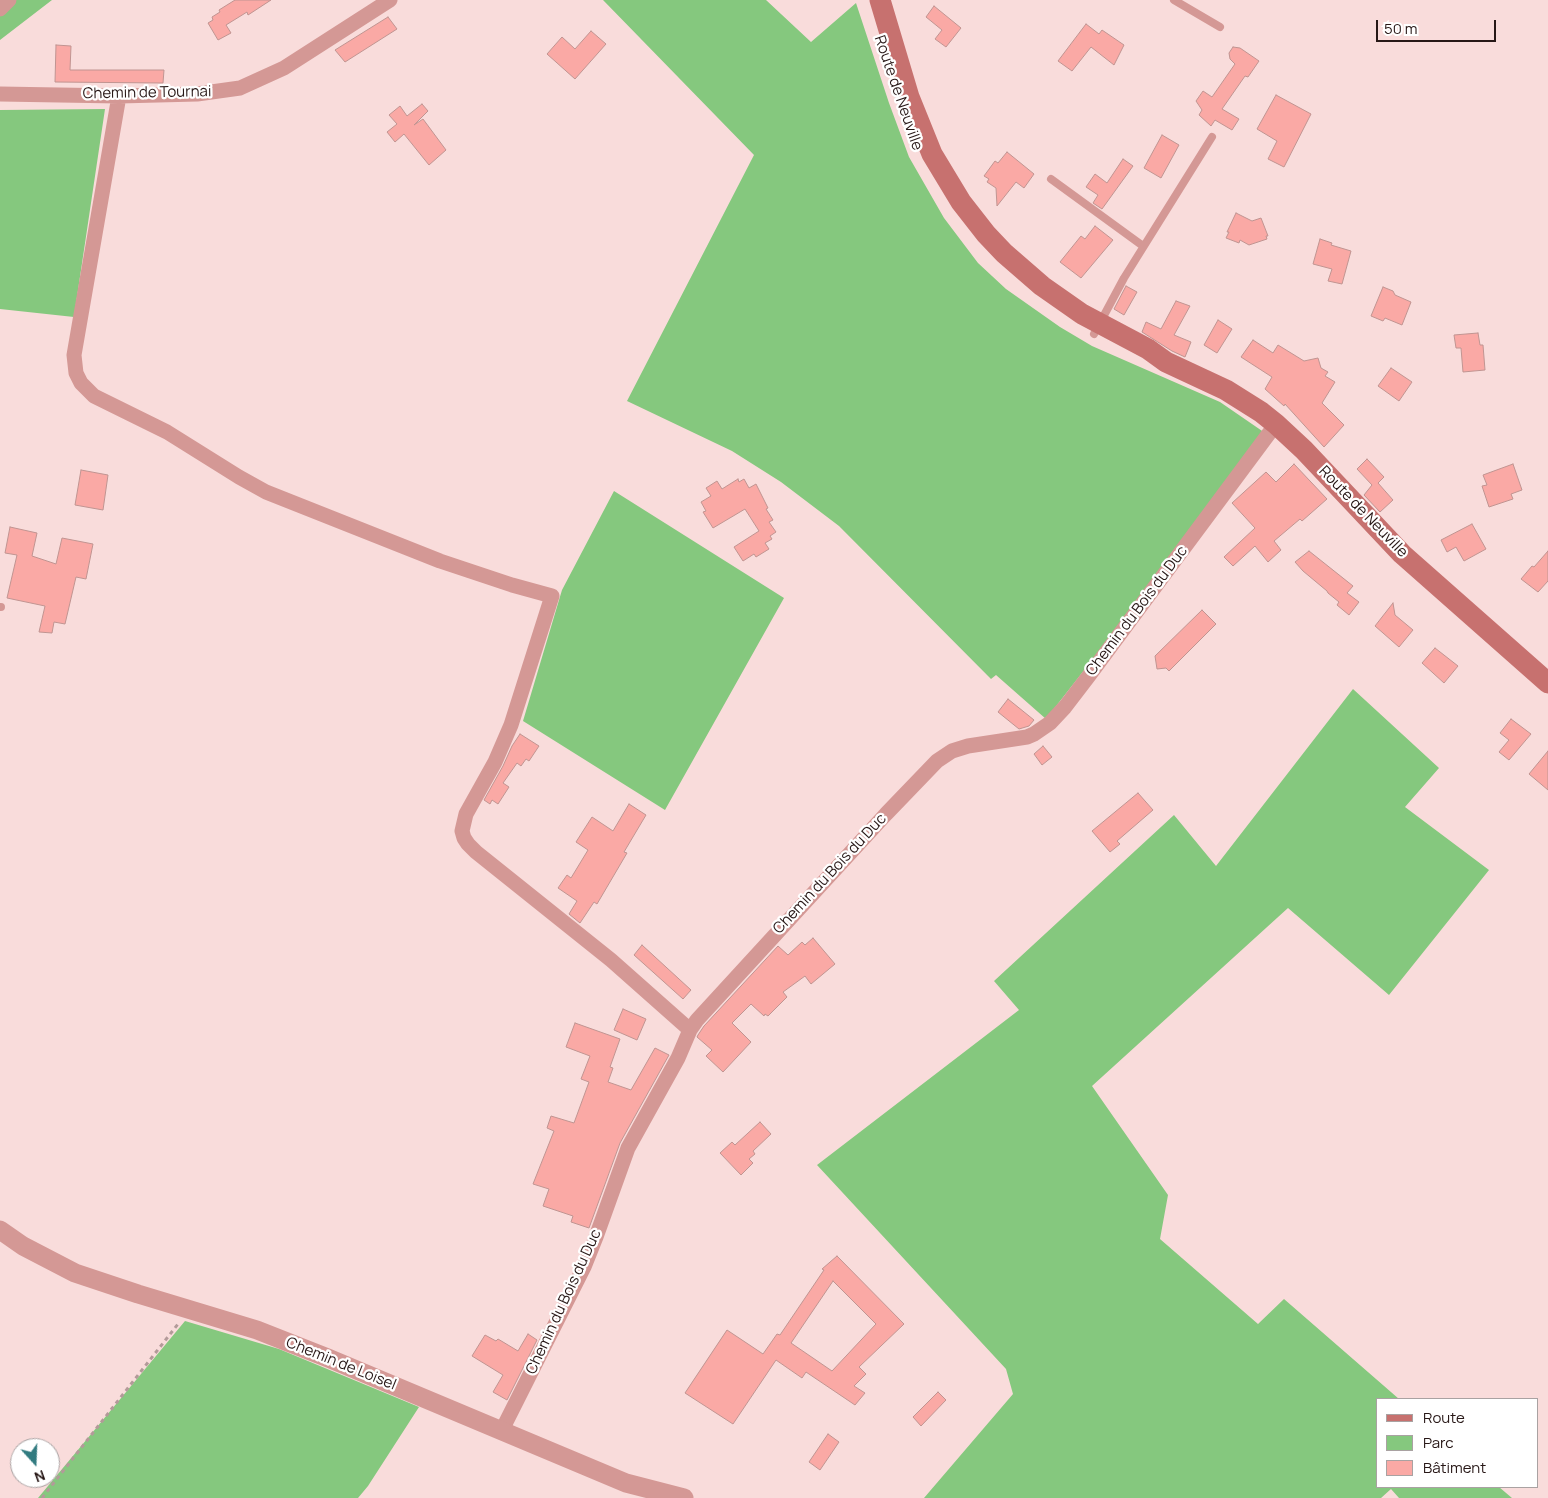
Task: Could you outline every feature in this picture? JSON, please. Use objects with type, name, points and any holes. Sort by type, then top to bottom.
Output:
[{"type":"main road","name":"Route de Neuville","points":[[869,0],[887,68],[908,130],[927,171],[950,208],[976,241],[1012,277],[1052,308],[1096,329],[1148,349],[1166,362],[1226,390],[1261,412],[1304,450],[1402,554],[1548,683]]},
{"type":"main road","name":"Route de Neuville","points":[[880,0],[919,125],[938,166],[957,196],[986,234],[1022,270],[1096,329]]},
{"type":"street","points":[[0,8],[10,0]]},
{"type":"street","name":"Chemin de Tournai","points":[[0,94],[119,96],[197,94],[240,88],[284,68],[390,0]]},
{"type":"street","points":[[119,96],[74,355],[76,372],[81,383],[94,396],[160,428],[266,492],[440,561],[552,596],[511,725],[495,762],[466,814],[462,831],[464,838],[476,852],[611,960],[690,1030]]},
{"type":"street","name":"Chemin du Bois du Duc","points":[[502,1430],[587,1259],[628,1148],[678,1058],[690,1030],[703,1012],[937,761],[960,748],[1027,737],[1050,723],[1088,677],[1276,424]]},
{"type":"street","name":"Chemin de Loisel","points":[[0,1230],[23,1246],[70,1270],[108,1285],[276,1337],[626,1483],[684,1498]]},
{"type":"lane","points":[[1174,0],[1220,27]]},
{"type":"lane","points":[[1096,329],[1143,246],[1212,137]]},
{"type":"lane","points":[[1051,179],[1143,246]]},
{"type":"path","points":[[42,1498],[189,1310]]},
{"type":"green space","points":[[0,0],[52,0],[0,40]]},
{"type":"green space","points":[[603,0],[766,0],[811,42],[856,3],[909,157],[944,218],[978,263],[1006,289],[1060,327],[1092,346],[1220,402],[1268,435],[1046,719],[996,675],[991,679],[839,526],[781,482],[732,451],[627,401],[754,155]]},
{"type":"green space","points":[[105,109],[74,317],[0,309],[0,110]]},
{"type":"green space","points":[[614,491],[784,598],[665,810],[523,721],[562,590]]},
{"type":"green space","points":[[1353,689],[1439,768],[1405,807],[1489,870],[1389,995],[1288,908],[1092,1086],[1168,1195],[1160,1239],[1258,1324],[1284,1299],[1398,1398],[1376,1398],[1376,1488],[1500,1488],[1512,1498],[1399,1498],[1391,1489],[1381,1498],[924,1498],[1013,1394],[1006,1369],[817,1165],[1019,1010],[994,981],[1174,815],[1216,866]]},
{"type":"green space","points":[[185,1321],[279,1349],[419,1407],[368,1486],[358,1498],[38,1498],[46,1488],[60,1488],[60,1472]]},
{"type":"building","points":[[235,0],[271,0],[248,15],[247,12],[226,25],[231,33],[218,40],[208,23],[213,20],[212,17],[220,12],[219,10]]},
{"type":"building","points":[[934,6],[961,28],[946,47],[935,39],[942,30],[926,17]]},
{"type":"building","points":[[388,17],[397,29],[345,62],[335,50]]},
{"type":"building","points":[[1086,24],[1099,34],[1102,30],[1124,45],[1114,65],[1091,47],[1072,71],[1058,61]]},
{"type":"building","points":[[591,31],[606,44],[575,79],[547,54],[562,37],[575,49]]},
{"type":"building","points":[[56,45],[71,46],[70,70],[164,70],[163,83],[55,82]]},
{"type":"building","points":[[1233,47],[1240,48],[1259,61],[1248,77],[1245,76],[1222,109],[1239,119],[1232,130],[1215,120],[1211,126],[1199,115],[1202,110],[1196,101],[1203,91],[1212,97],[1235,64],[1230,59],[1229,53]]},
{"type":"building","points":[[1276,95],[1311,114],[1284,167],[1268,159],[1277,141],[1257,129]]},
{"type":"building","points":[[422,104],[428,111],[414,125],[423,119],[446,150],[429,165],[404,134],[395,142],[387,132],[397,124],[389,115],[400,106],[407,116]]},
{"type":"building","points":[[1162,135],[1179,145],[1161,178],[1144,168]]},
{"type":"building","points":[[1007,152],[1034,174],[1024,188],[1016,182],[997,206],[996,188],[987,182],[989,179],[984,176],[995,161],[998,163]]},
{"type":"building","points":[[1123,159],[1133,166],[1102,209],[1093,203],[1098,195],[1086,187],[1095,174],[1107,183]]},
{"type":"building","points":[[1236,213],[1252,221],[1261,218],[1268,236],[1266,236],[1267,239],[1249,245],[1240,240],[1239,243],[1226,238]]},
{"type":"building","points":[[1095,226],[1113,240],[1081,278],[1060,262],[1081,236],[1085,239]]},
{"type":"building","points":[[1320,239],[1332,243],[1331,245],[1351,251],[1342,284],[1328,281],[1332,269],[1313,264]]},
{"type":"building","points":[[1126,286],[1137,292],[1124,315],[1114,309]]},
{"type":"building","points":[[1383,287],[1411,302],[1402,325],[1385,318],[1383,321],[1371,316]]},
{"type":"building","points":[[1176,301],[1190,306],[1174,335],[1191,342],[1185,357],[1142,332],[1146,322],[1161,329]]},
{"type":"building","points":[[1218,320],[1232,329],[1217,353],[1204,345]]},
{"type":"building","points":[[1478,333],[1480,345],[1483,345],[1485,370],[1463,372],[1461,348],[1456,348],[1454,335]]},
{"type":"building","points":[[1253,340],[1273,353],[1278,345],[1304,361],[1318,358],[1321,368],[1328,372],[1325,376],[1335,382],[1322,403],[1344,425],[1324,447],[1285,404],[1284,406],[1265,389],[1272,377],[1241,357]]},
{"type":"building","points":[[1391,368],[1412,382],[1399,401],[1378,386]]},
{"type":"building","points":[[1367,459],[1384,477],[1378,483],[1393,500],[1380,512],[1364,495],[1372,485],[1357,469]]},
{"type":"building","points":[[1294,464],[1327,499],[1302,521],[1300,519],[1274,541],[1281,550],[1268,562],[1255,546],[1233,566],[1224,557],[1255,528],[1232,503],[1266,472],[1276,482]]},
{"type":"building","points":[[1513,464],[1522,490],[1511,494],[1513,499],[1489,507],[1482,486],[1487,485],[1483,475]]},
{"type":"building","points":[[81,470],[108,475],[103,510],[75,505]]},
{"type":"building","points":[[738,479],[739,482],[744,479],[749,488],[756,484],[768,508],[766,509],[773,520],[769,522],[776,532],[770,536],[772,539],[765,543],[769,549],[756,557],[754,554],[743,561],[734,547],[759,531],[745,509],[713,528],[703,512],[706,511],[701,502],[711,496],[706,488],[717,481],[722,489]]},
{"type":"building","points":[[1472,524],[1486,549],[1464,561],[1456,547],[1447,552],[1441,540]]},
{"type":"building","points":[[10,527],[37,533],[32,556],[56,564],[62,538],[93,544],[86,579],[76,577],[65,624],[54,622],[52,633],[39,632],[45,606],[7,598],[17,555],[5,553]]},
{"type":"building","points":[[1309,551],[1353,586],[1347,593],[1359,602],[1349,615],[1337,605],[1339,602],[1295,562]]},
{"type":"building","points":[[1548,551],[1548,581],[1538,592],[1521,579]]},
{"type":"building","points":[[1393,603],[1395,615],[1413,630],[1399,647],[1375,626]]},
{"type":"building","points":[[1202,610],[1216,624],[1169,671],[1166,668],[1157,669],[1155,656]]},
{"type":"building","points":[[1435,648],[1458,666],[1444,683],[1422,663]]},
{"type":"building","points":[[1008,699],[1034,720],[1029,726],[1019,729],[998,712]]},
{"type":"building","points":[[1511,719],[1531,734],[1509,760],[1499,752],[1509,740],[1500,733]]},
{"type":"building","points":[[520,734],[539,746],[529,761],[526,759],[521,766],[517,763],[503,783],[509,787],[498,804],[492,800],[490,804],[484,800]]},
{"type":"building","points":[[1043,746],[1052,757],[1042,765],[1034,754]]},
{"type":"building","points":[[1548,751],[1548,790],[1529,774]]},
{"type":"building","points":[[1138,793],[1153,810],[1117,841],[1120,844],[1110,852],[1092,831]]},
{"type":"building","points":[[629,804],[646,815],[624,852],[627,853],[597,904],[594,902],[580,923],[569,914],[577,901],[558,888],[567,875],[571,878],[588,850],[576,842],[592,817],[613,831]]},
{"type":"building","points":[[813,938],[835,964],[811,984],[805,976],[783,992],[787,997],[768,1016],[765,1014],[764,1016],[751,1004],[732,1023],[751,1042],[723,1072],[706,1056],[712,1050],[697,1037],[704,1026],[778,946],[788,955],[802,942],[805,945]]},
{"type":"building","points":[[642,945],[691,990],[683,999],[634,955]]},
{"type":"building","points":[[623,1009],[646,1019],[637,1040],[614,1030]]},
{"type":"building","points":[[575,1023],[620,1039],[610,1067],[613,1068],[608,1082],[631,1090],[655,1048],[669,1055],[620,1143],[589,1228],[571,1222],[573,1216],[543,1206],[549,1189],[533,1184],[554,1131],[547,1128],[551,1116],[574,1123],[589,1082],[581,1079],[590,1056],[566,1047]]},
{"type":"building","points":[[760,1122],[771,1134],[753,1151],[755,1154],[749,1159],[753,1163],[741,1175],[720,1153],[732,1142],[735,1145]]},
{"type":"building","points":[[837,1256],[904,1324],[859,1367],[866,1374],[854,1386],[865,1393],[855,1405],[806,1372],[802,1378],[776,1360],[733,1424],[685,1393],[727,1330],[763,1354],[777,1334],[780,1335],[824,1270],[822,1269]],"holes":[[[833,1281],[876,1324],[832,1371],[791,1343]]]},
{"type":"building","points":[[528,1334],[537,1340],[507,1400],[493,1392],[503,1375],[472,1356],[485,1335],[496,1341],[498,1339],[518,1351]]},
{"type":"building","points":[[938,1392],[946,1400],[921,1426],[913,1417]]},
{"type":"building","points":[[828,1434],[839,1442],[820,1470],[809,1462]]}]
